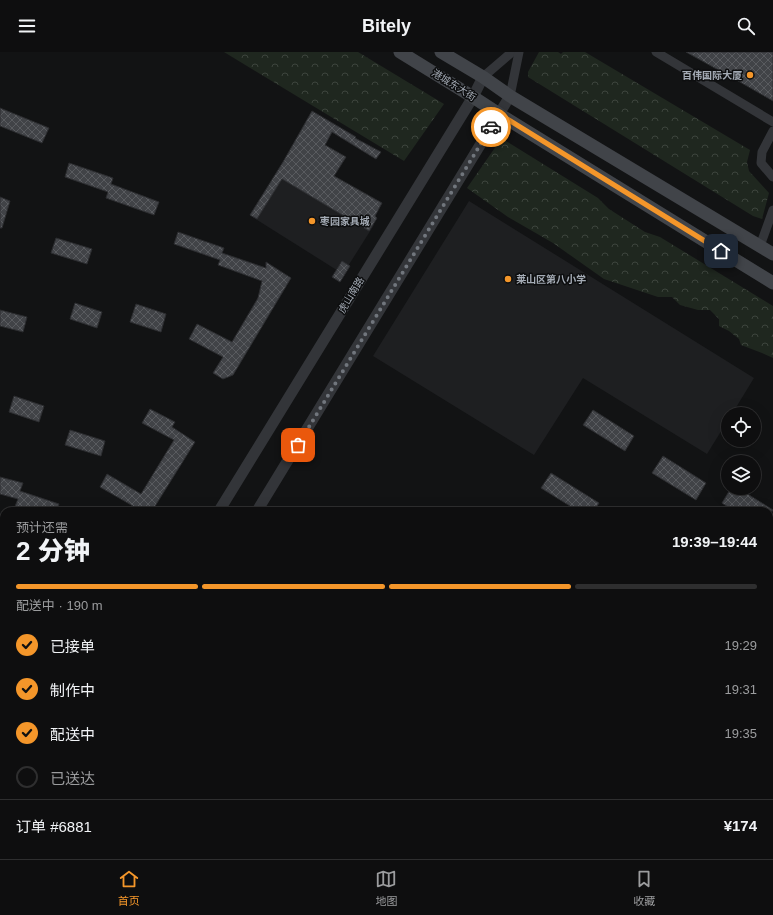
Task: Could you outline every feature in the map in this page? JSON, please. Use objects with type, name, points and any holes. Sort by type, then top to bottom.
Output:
[{"type":"main road","name":"港城东大街","points":[[400,52],[773,283]]},
{"type":"main road","points":[[441,52],[510,96],[761,245],[773,254]]},
{"type":"street","points":[[482,78],[512,52]]},
{"type":"street","points":[[259,507],[510,96],[520,52]]},
{"type":"street","points":[[656,52],[773,122]]},
{"type":"street","name":"虎山南路","points":[[221,507],[473,97],[482,78]]},
{"type":"street","points":[[773,131],[762,152],[761,163],[773,178]]},
{"type":"street","points":[[761,245],[773,210]]},
{"type":"shaded area","name":"枣园家具城","points":[[281,168],[374,225],[343,274],[251,216]]},
{"type":"shaded area","name":"莱山区第八小学","points":[[469,201],[754,378],[736,407],[721,407],[721,431],[707,454],[583,378],[534,455],[373,356]]},
{"type":"green space","points":[[224,52],[358,52],[444,104],[404,161]]},
{"type":"green space","points":[[539,52],[558,52],[561,54],[563,52],[585,52],[750,150],[747,162],[749,171],[769,193],[762,219],[753,216],[528,77],[528,72]]},
{"type":"green space","points":[[501,139],[598,198],[609,209],[645,232],[660,237],[773,306],[773,358],[741,345],[739,339],[729,331],[719,326],[719,319],[710,310],[698,310],[680,305],[672,297],[658,297],[604,279],[553,243],[508,217],[467,188]]},
{"type":"building","name":"百伟国际大厦","points":[[686,52],[773,52],[773,101],[740,82]]},
{"type":"building","points":[[0,108],[49,128],[42,143],[0,126]]},
{"type":"building","points":[[312,111],[356,137],[355,138],[381,152],[376,159],[332,132],[325,145],[346,157],[334,176],[382,203],[375,216],[377,218],[369,231],[282,179],[257,219],[250,215],[283,162]]},
{"type":"building","points":[[69,163],[113,178],[111,184],[159,202],[154,215],[106,198],[108,192],[65,177]]},
{"type":"building","points":[[0,197],[10,201],[2,228],[0,228]]},
{"type":"building","points":[[178,232],[224,248],[222,253],[266,268],[266,262],[291,278],[233,375],[223,379],[213,373],[223,357],[189,339],[197,324],[232,342],[258,298],[262,281],[218,265],[220,260],[174,244]]},
{"type":"building","points":[[56,238],[92,249],[87,264],[51,253]]},
{"type":"building","points":[[342,261],[350,266],[340,282],[332,277]]},
{"type":"building","points":[[75,303],[102,312],[97,328],[70,319]]},
{"type":"building","points":[[136,304],[166,314],[161,332],[130,322]]},
{"type":"building","points":[[0,310],[27,317],[23,332],[0,326]]},
{"type":"building","points":[[14,396],[44,406],[39,422],[9,412]]},
{"type":"building","points":[[150,409],[175,422],[172,427],[195,442],[154,507],[132,507],[100,487],[107,474],[141,494],[174,440],[142,423]]},
{"type":"building","points":[[593,410],[634,436],[625,451],[583,425]]},
{"type":"building","points":[[70,430],[105,441],[101,456],[65,445]]},
{"type":"building","points":[[663,456],[706,483],[696,500],[652,473]]},
{"type":"building","points":[[551,473],[599,503],[596,507],[572,507],[541,488]]},
{"type":"building","points":[[0,477],[23,483],[20,491],[59,504],[58,507],[15,507],[18,499],[0,494]]},
{"type":"building","points":[[727,495],[749,495],[768,507],[728,507],[722,503]]},
{"type":"way so far","points":[[298,445],[491,127]]},
{"type":"place","name":"百伟国际大厦","points":[[750,75]]},
{"type":"place","name":"枣园家具城","points":[[312,221]]},
{"type":"place","name":"莱山区第八小学","points":[[508,279]]},
{"type":"route","points":[[491,127],[499,114],[721,251]]}]
